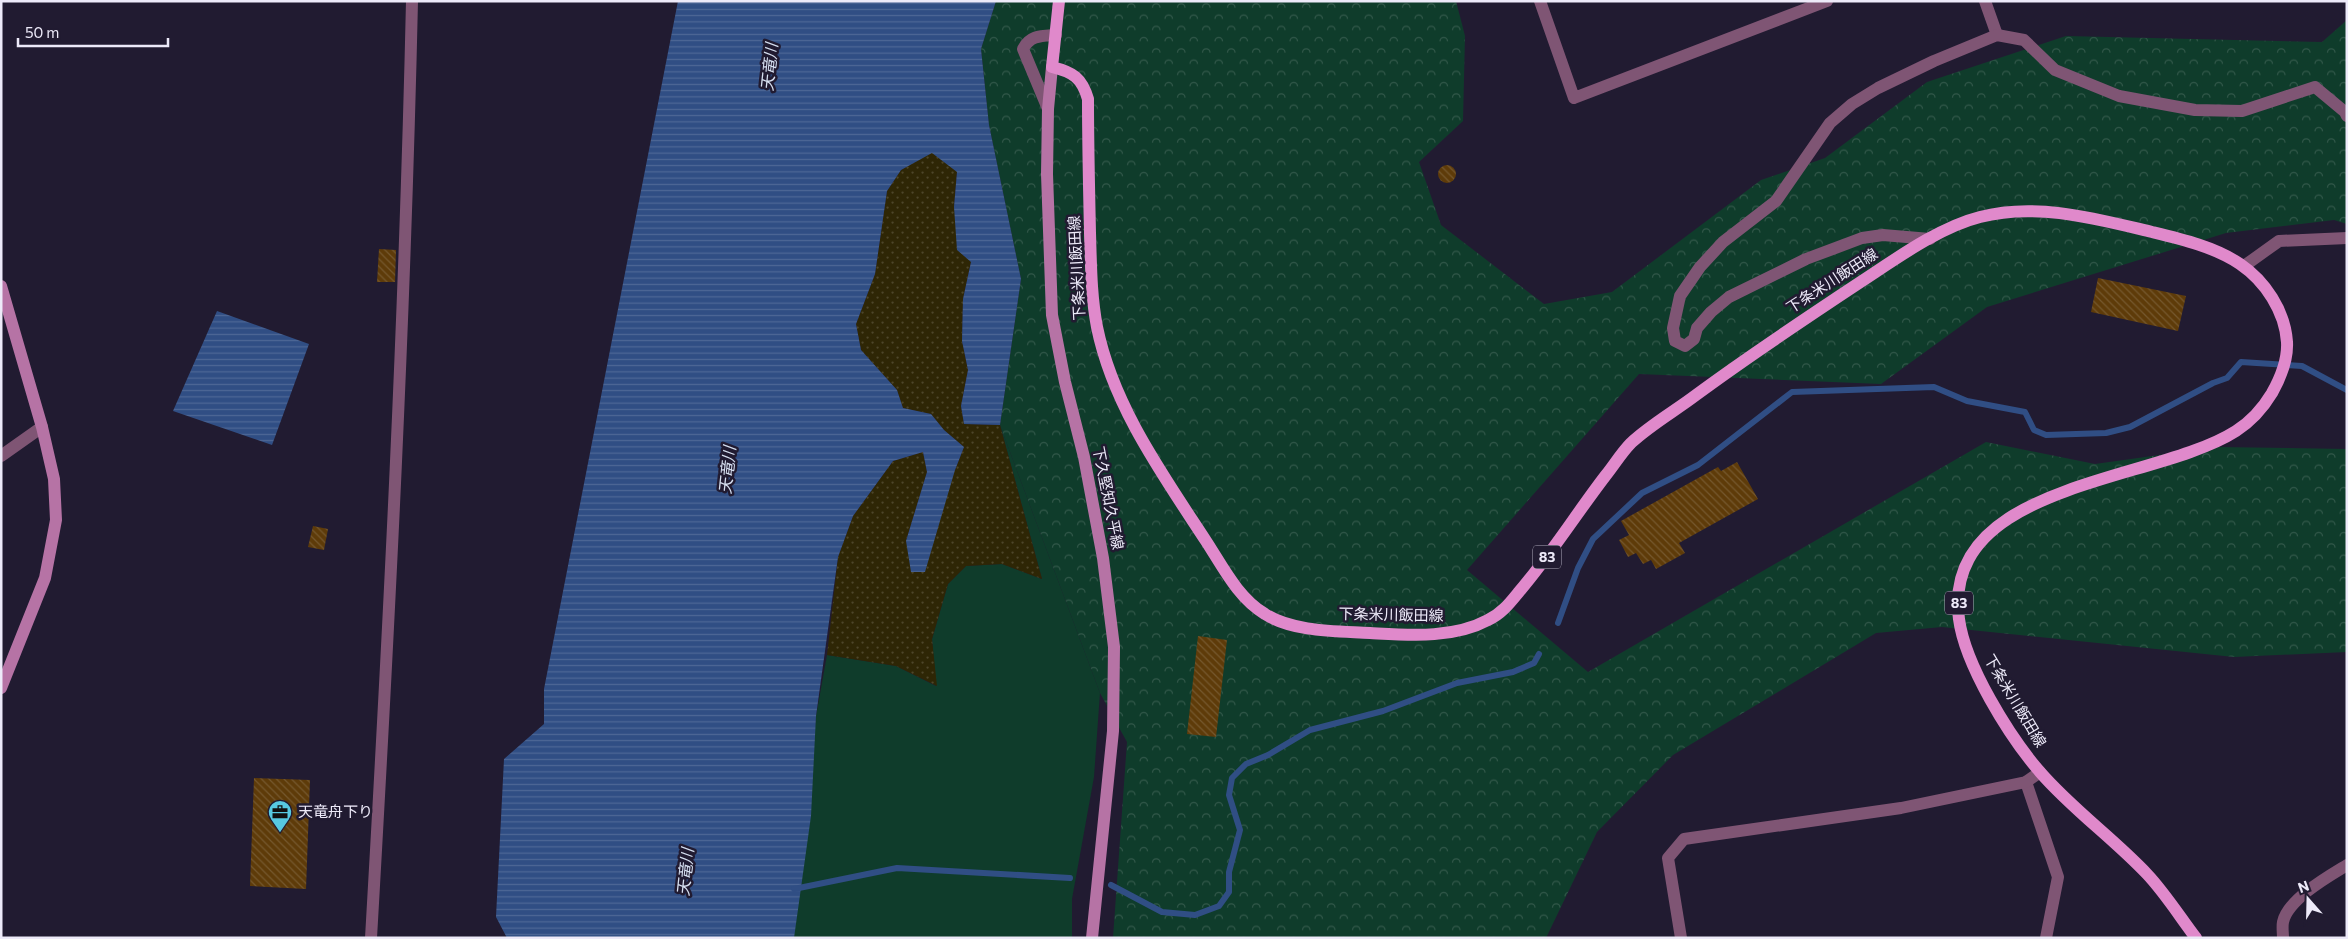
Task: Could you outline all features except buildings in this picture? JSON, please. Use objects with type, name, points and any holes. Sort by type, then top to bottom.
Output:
[{"type":"main road","points":[[1052,67],[1059,1]]},
{"type":"main road","name":"下久堅知久平線","points":[[1052,67],[1048,109],[1046,174],[1052,314],[1065,382],[1084,457],[1103,558],[1114,646],[1113,732],[1092,938]]},
{"type":"main road","name":"下条米川飯田線","points":[[1052,67],[1067,71],[1080,79],[1088,99],[1091,278],[1099,337],[1117,388],[1129,415],[1165,478],[1239,591],[1259,611],[1285,623],[1358,632],[1395,634],[1457,631],[1487,621],[1501,612],[1541,567],[1583,505],[1631,443],[1752,353],[1890,262],[1930,239],[1973,218],[2020,211],[2063,213],[2176,238],[2233,259],[2244,266],[2270,294],[2287,336],[2287,352],[2281,377],[2264,406],[2238,430],[2170,459],[2052,496],[2016,512],[1996,526],[1979,544],[1965,565],[1958,591],[1959,621],[1970,658],[1988,694],[2040,772],[2150,877],[2196,938]]},
{"type":"main road","points":[[1,286],[42,427],[54,479],[56,520],[46,578],[1,688]]},
{"type":"street","points":[[370,938],[388,637],[406,260],[412,1]]},
{"type":"street","points":[[1540,1],[1574,98],[1827,1]]},
{"type":"street","points":[[1985,1],[1997,35]]},
{"type":"street","points":[[1048,109],[1023,49],[1026,42],[1035,37],[1056,35]]},
{"type":"street","points":[[1930,239],[1883,235],[1862,238],[1806,259],[1729,297],[1711,312],[1697,328],[1694,339],[1685,346],[1675,341],[1673,328],[1680,296],[1700,267],[1724,242],[1776,201],[1830,124],[1852,104],[1878,88],[1934,61],[1997,35],[2024,40],[2055,70],[2119,96],[2195,110],[2242,112],[2315,87],[2345,112],[2347,116]]},
{"type":"street","points":[[2244,266],[2279,241],[2347,238]]},
{"type":"street","points":[[1,456],[42,427]]},
{"type":"street","points":[[1680,938],[1668,858],[1684,839],[1902,808],[2026,782],[2040,772]]},
{"type":"street","points":[[2026,782],[2058,877],[2046,938]]},
{"type":"street","points":[[2283,938],[2283,920],[2296,902],[2317,884],[2347,865]]},
{"type":"green space","points":[[996,1],[1456,1],[1465,36],[1463,121],[1419,162],[1441,225],[1544,304],[1612,292],[1761,180],[1825,158],[1927,82],[2066,36],[2322,42],[2347,20],[2347,224],[2334,220],[2226,233],[1987,307],[1881,384],[1639,374],[1467,570],[1588,672],[1986,442],[2095,464],[2217,447],[2347,449],[2347,652],[2234,657],[1942,627],[1876,633],[1673,755],[1597,832],[1546,938],[1113,938],[1127,742],[1100,693],[1000,425],[1021,279],[989,125],[981,49]]},
{"type":"green space","points":[[1000,425],[1100,693],[1094,777],[1072,899],[1072,938],[793,938],[816,716],[827,655],[896,666],[936,686],[932,639],[948,584],[966,566],[1002,564],[1042,579]]},
{"type":"sand","points":[[932,152],[957,171],[954,207],[971,262],[963,299],[962,341],[968,370],[961,406],[964,424],[1000,425],[1042,579],[1002,564],[966,566],[948,584],[932,639],[937,686],[896,666],[827,655],[838,557],[853,516],[893,461],[923,452],[927,472],[906,541],[955,470],[964,447],[944,430],[931,414],[903,408],[897,390],[861,350],[856,324],[875,274],[887,191],[901,170]]},
{"type":"water","name":"天竜川","points":[[678,1],[996,1],[981,49],[989,125],[1021,279],[1000,425],[964,424],[961,406],[968,370],[962,341],[963,299],[971,262],[957,250],[954,207],[957,172],[932,153],[901,170],[887,191],[875,274],[856,324],[861,350],[897,390],[903,408],[931,414],[944,430],[964,447],[955,470],[925,572],[911,572],[906,541],[927,472],[923,452],[893,461],[853,516],[838,557],[816,716],[811,816],[794,938],[507,938],[496,917],[504,759],[544,724],[544,689]]},
{"type":"water","points":[[217,311],[309,344],[272,445],[173,411]]},
{"type":"waterway","points":[[1558,623],[1578,568],[1593,539],[1642,493],[1698,465],[1792,392],[1934,387],[1967,401],[2025,412],[2034,430],[2046,435],[2106,433],[2130,427],[2213,383],[2227,378],[2241,362],[2302,366],[2347,390]]},
{"type":"waterway","points":[[1111,885],[1162,912],[1195,915],[1219,906],[1229,892],[1229,872],[1240,830],[1229,795],[1232,778],[1246,764],[1268,755],[1310,730],[1383,711],[1457,683],[1513,672],[1534,663],[1539,654]]},
{"type":"waterway","points":[[794,889],[897,868],[1070,878]]},
{"type":"place","name":"天竜舟下り","points":[[280,833]]}]
